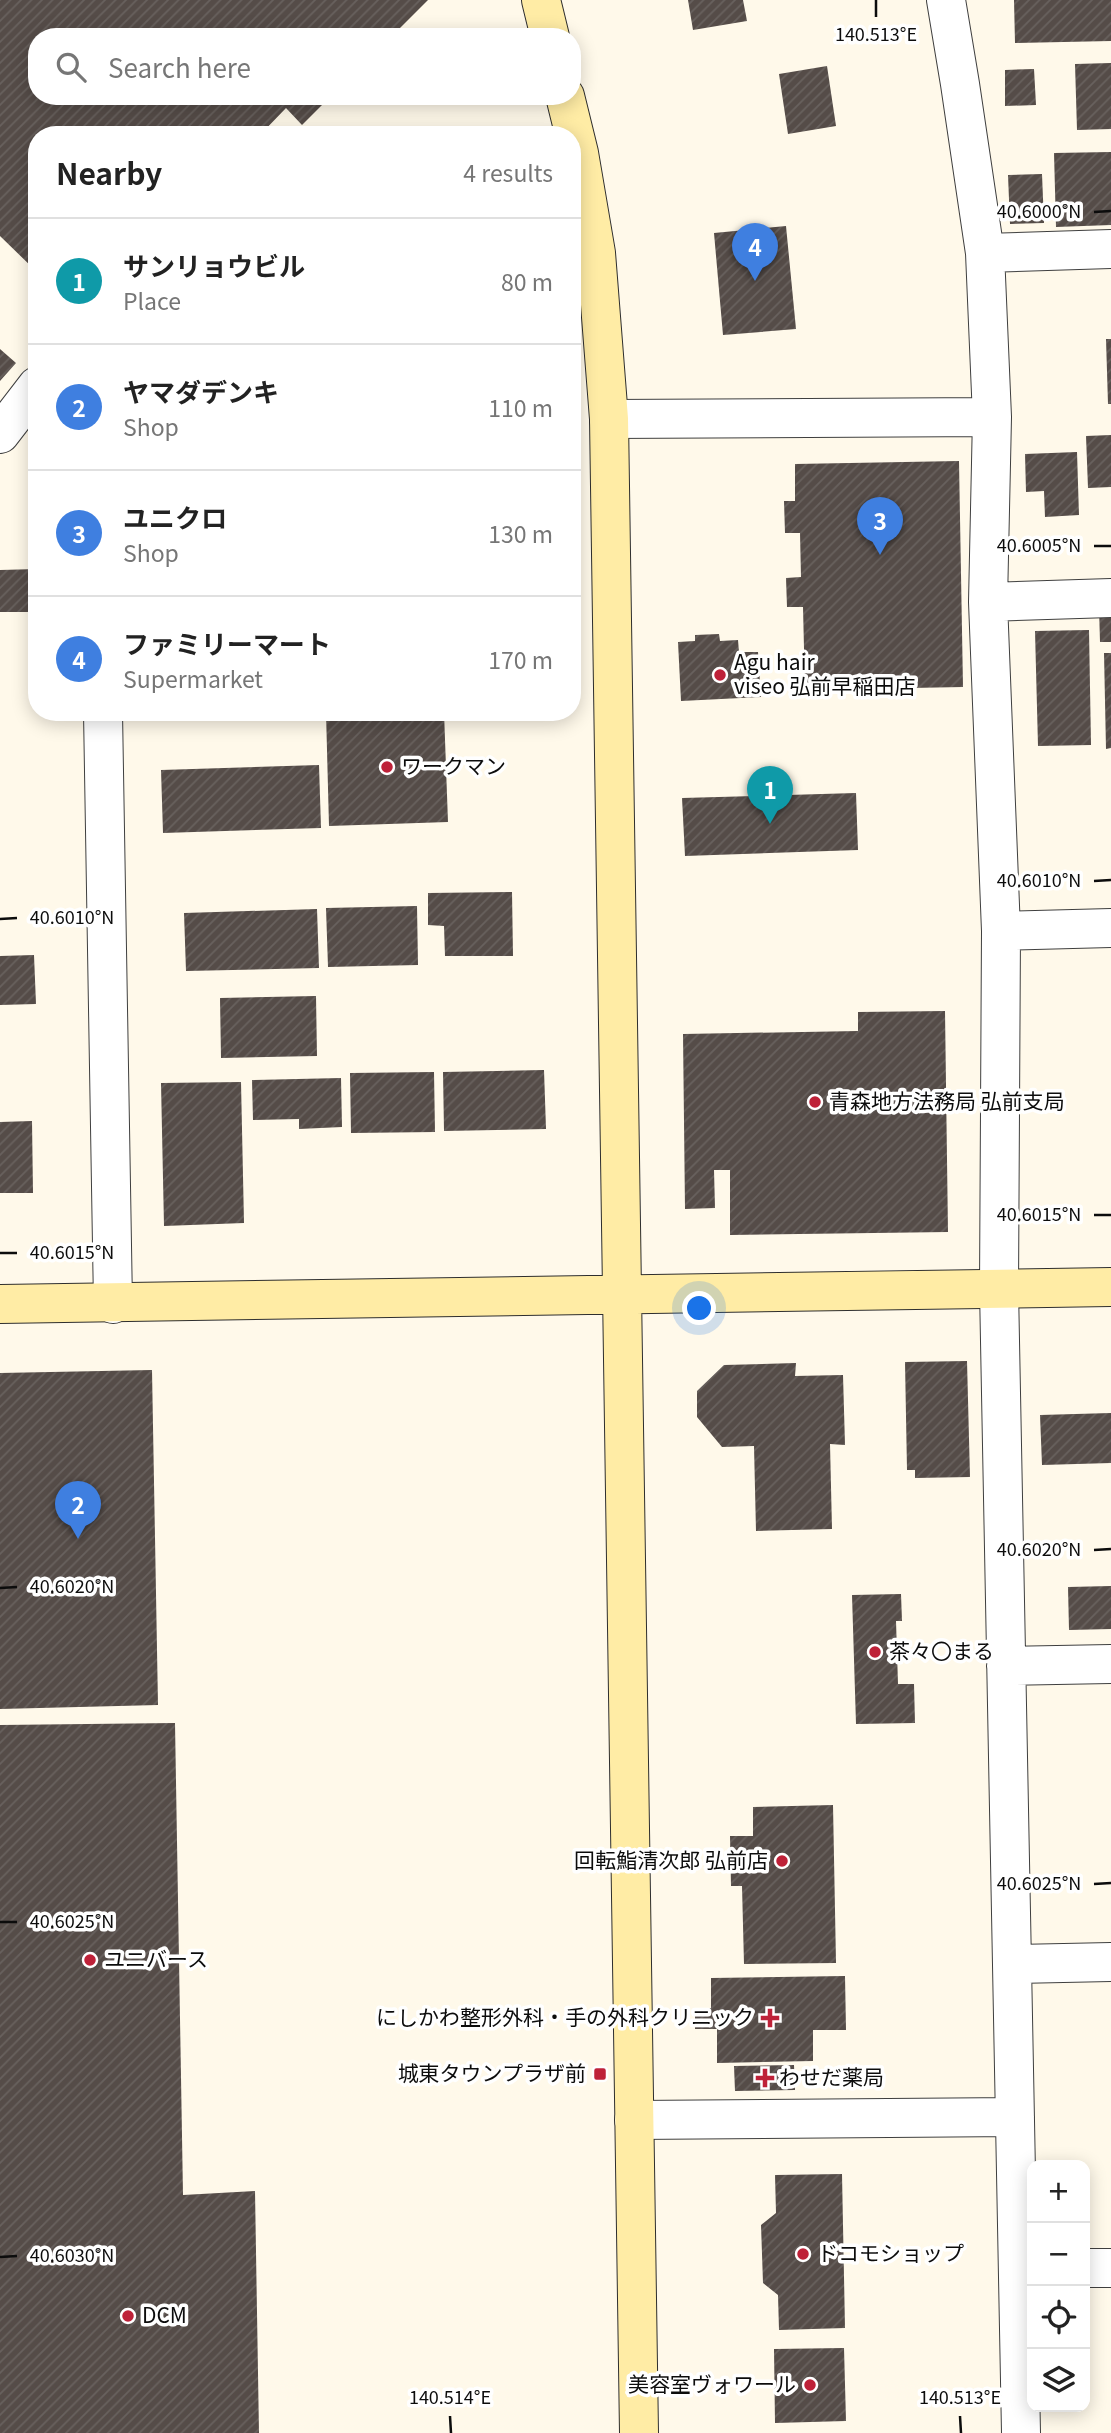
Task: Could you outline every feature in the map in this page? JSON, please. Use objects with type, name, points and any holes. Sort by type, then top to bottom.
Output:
[{"type":"street","points":[[541,0],[548,28]]},
{"type":"street","points":[[946,0],[985,253],[992,418],[988,601],[1001,932],[999,1289],[1015,2117],[1025,2270],[1021,2433]]},
{"type":"street","points":[[567,105],[571,126]]},
{"type":"street","points":[[581,178],[596,253],[609,419],[639,2433]]},
{"type":"street","points":[[985,253],[1111,249]]},
{"type":"street","points":[[0,433],[28,402]]},
{"type":"street","points":[[609,419],[992,418]]},
{"type":"street","points":[[988,601],[1111,598]]},
{"type":"street","points":[[103,721],[113,1304]]},
{"type":"street","points":[[1001,932],[1111,928]]},
{"type":"street","points":[[0,1304],[1111,1287]]},
{"type":"street","points":[[1006,1666],[1111,1664]]},
{"type":"street","points":[[1012,1964],[1111,1962]]},
{"type":"street","points":[[634,2120],[1015,2117]]},
{"type":"street","points":[[1090,2268],[1111,2268]]},
{"type":"building","points":[[0,0],[428,0],[400,28],[28,28],[28,105],[322,105],[302,125],[286,108],[269,126],[28,126],[28,263],[0,236]]},
{"type":"building","points":[[688,0],[743,0],[747,21],[693,30]]},
{"type":"building","points":[[1014,0],[1111,0],[1111,41],[1015,43]]},
{"type":"building","points":[[1111,63],[1111,129],[1077,130],[1075,64]]},
{"type":"building","points":[[827,66],[836,126],[788,134],[779,74]]},
{"type":"building","points":[[1034,69],[1036,105],[1005,106],[1005,70]]},
{"type":"building","points":[[1111,152],[1111,225],[1056,227],[1054,153]]},
{"type":"building","points":[[1042,174],[1044,223],[1010,224],[1008,175]]},
{"type":"building","points":[[786,226],[796,329],[723,335],[714,233]]},
{"type":"building","points":[[1106,339],[1111,339],[1111,404],[1108,404]]},
{"type":"building","points":[[0,349],[16,363],[0,381]]},
{"type":"building","points":[[1111,435],[1111,487],[1088,488],[1086,436]]},
{"type":"building","points":[[1077,452],[1079,515],[1045,517],[1044,491],[1026,492],[1025,454]]},
{"type":"building","points":[[959,461],[963,687],[805,690],[803,607],[787,607],[786,578],[801,577],[800,533],[785,533],[784,501],[795,501],[795,464]]},
{"type":"building","points":[[28,569],[28,612],[0,612],[0,570]]},
{"type":"building","points":[[1099,608],[1111,608],[1111,642],[1100,642]]},
{"type":"building","points":[[1089,630],[1091,745],[1038,746],[1035,631]]},
{"type":"building","name":"Agu hair viseo 弘前早稲田店","points":[[719,634],[720,641],[738,640],[739,652],[758,652],[761,697],[681,701],[678,642],[695,641],[695,635]]},
{"type":"building","points":[[1104,653],[1111,653],[1111,748],[1106,749]]},
{"type":"building","name":"ワークマン","points":[[326,721],[444,721],[448,822],[329,826]]},
{"type":"building","points":[[319,765],[321,828],[163,833],[161,770]]},
{"type":"building","points":[[856,793],[858,850],[685,856],[682,798]]},
{"type":"building","points":[[512,892],[513,956],[445,956],[444,926],[428,925],[428,893]]},
{"type":"building","points":[[417,906],[418,965],[328,967],[326,908]]},
{"type":"building","points":[[317,909],[319,968],[186,971],[184,913]]},
{"type":"building","points":[[34,955],[36,1004],[0,1005],[0,956]]},
{"type":"building","points":[[316,996],[317,1056],[221,1058],[220,998]]},
{"type":"building","name":"青森地方法務局 弘前支局","points":[[945,1011],[948,1232],[730,1235],[730,1170],[714,1170],[715,1208],[685,1209],[683,1034],[858,1031],[858,1012]]},
{"type":"building","points":[[544,1070],[546,1129],[444,1131],[443,1072]]},
{"type":"building","points":[[434,1072],[435,1132],[351,1133],[350,1073]]},
{"type":"building","points":[[341,1078],[342,1127],[299,1129],[299,1119],[253,1120],[252,1080]]},
{"type":"building","points":[[241,1082],[244,1223],[164,1226],[161,1083]]},
{"type":"building","points":[[32,1121],[33,1193],[0,1193],[0,1122]]},
{"type":"building","points":[[967,1361],[970,1477],[915,1478],[915,1470],[907,1470],[905,1362]]},
{"type":"building","points":[[796,1363],[795,1376],[843,1375],[845,1445],[830,1444],[832,1529],[756,1531],[754,1446],[722,1447],[697,1417],[697,1391],[724,1365]]},
{"type":"building","points":[[152,1370],[158,1705],[0,1709],[0,1373]]},
{"type":"building","points":[[1111,1413],[1111,1463],[1042,1465],[1040,1415]]},
{"type":"building","points":[[1111,1586],[1111,1629],[1069,1630],[1068,1587]]},
{"type":"building","name":"茶々〇まる","points":[[901,1594],[902,1621],[896,1621],[898,1684],[914,1684],[915,1723],[856,1724],[852,1595]]},
{"type":"building","points":[[175,1723],[183,2195],[255,2191],[259,2433],[0,2433],[0,1725]]},
{"type":"building","name":"回転鮨清次郎 弘前店","points":[[833,1805],[836,1963],[744,1964],[742,1886],[731,1886],[730,1836],[753,1836],[753,1807]]},
{"type":"building","name":"にしかわ整形外科・手の外科クリニック","points":[[845,1976],[846,2030],[813,2030],[813,2061],[717,2063],[717,2029],[695,2029],[695,2008],[711,2008],[711,1978]]},
{"type":"building","name":"わせだ薬局","points":[[794,2065],[795,2090],[735,2091],[734,2066]]},
{"type":"building","name":"ドコモショップ","points":[[842,2174],[845,2328],[779,2330],[778,2295],[763,2283],[761,2225],[776,2213],[775,2175]]},
{"type":"building","name":"美容室ヴォワール","points":[[844,2348],[846,2421],[775,2423],[774,2349]]},
{"type":"place","name":"ファミリーマート","points":[[755,281]]},
{"type":"place","name":"ユニクロ","points":[[880,555]]},
{"type":"place","name":"Agu hair viseo 弘前早稲田店","points":[[720,675]]},
{"type":"place","name":"ワークマン","points":[[387,767]]},
{"type":"place","name":"サンリョウビル","points":[[770,824]]},
{"type":"place","name":"青森地方法務局 弘前支局","points":[[815,1102]]},
{"type":"place","name":"ヤマダデンキ","points":[[78,1539]]},
{"type":"place","name":"茶々〇まる","points":[[875,1652]]},
{"type":"place","name":"回転鮨清次郎 弘前店","points":[[782,1861]]},
{"type":"place","name":"ユニバース","points":[[90,1960]]},
{"type":"place","name":"にしかわ整形外科・手の外科クリニック","points":[[770,2018]]},
{"type":"place","name":"城東タウンプラザ前","points":[[600,2074]]},
{"type":"place","name":"わせだ薬局","points":[[765,2078]]},
{"type":"place","name":"ドコモショップ","points":[[803,2254]]},
{"type":"place","name":"DCM","points":[[128,2316]]},
{"type":"place","name":"美容室ヴォワール","points":[[810,2385]]}]
